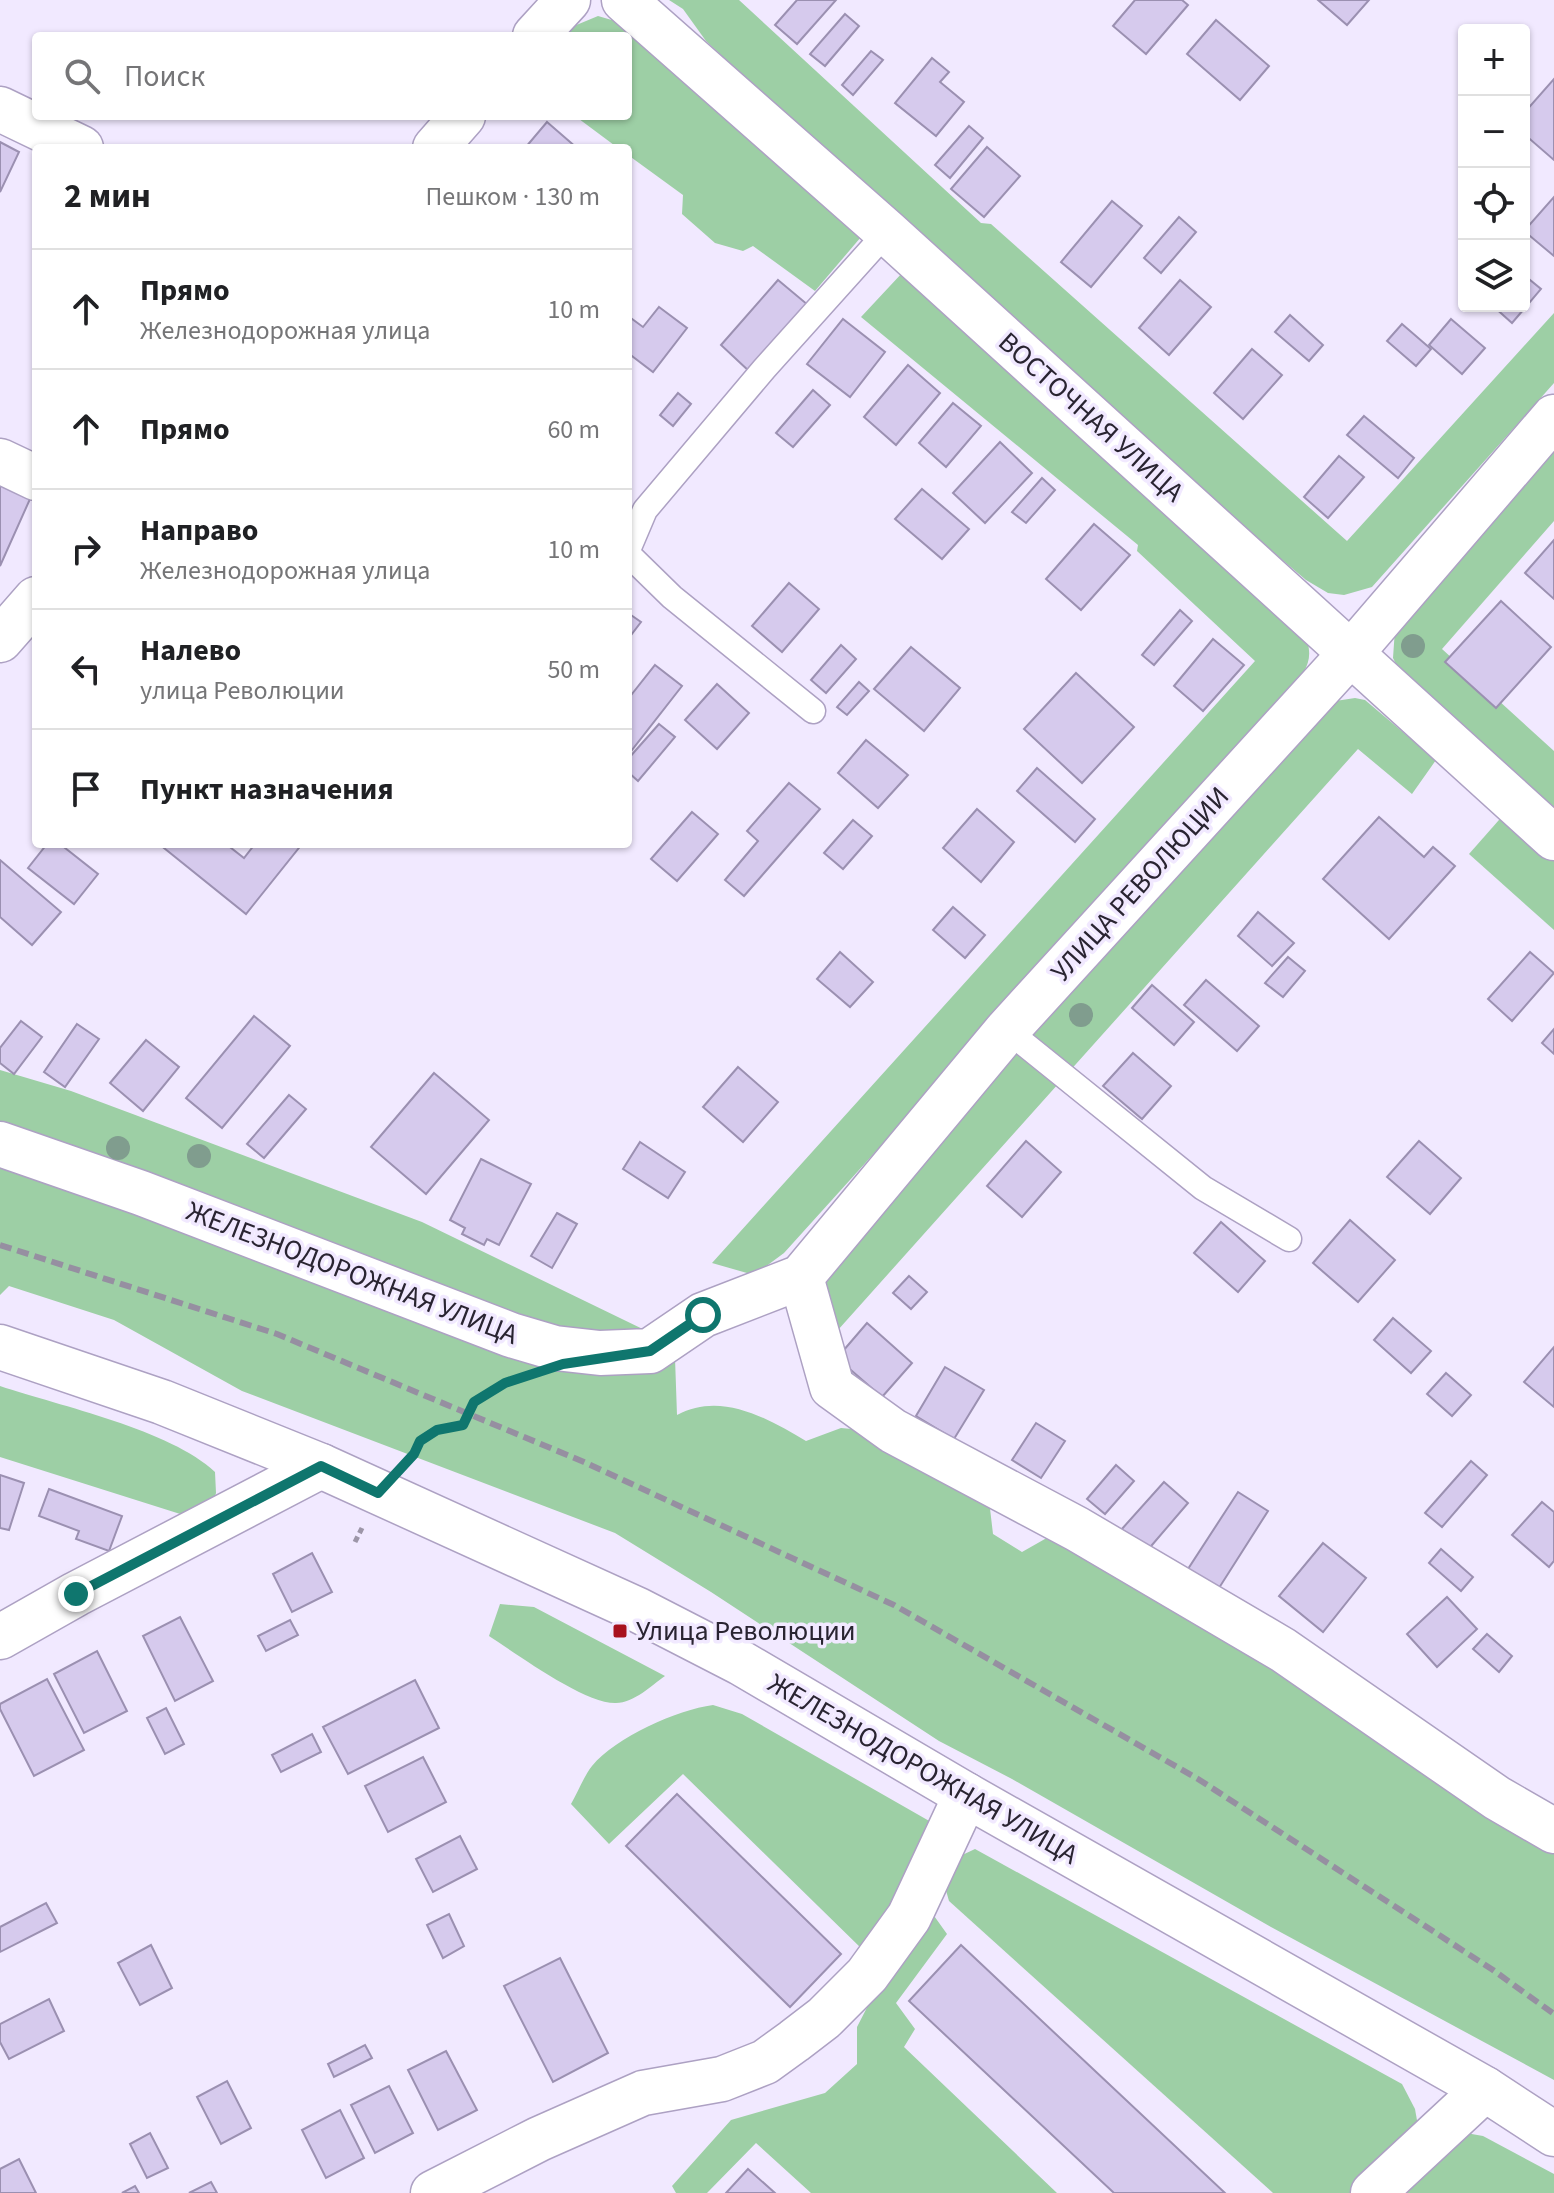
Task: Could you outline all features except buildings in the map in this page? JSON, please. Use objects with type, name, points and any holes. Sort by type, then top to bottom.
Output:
[{"type":"street","points":[[539,32],[568,0]]},
{"type":"street","name":"ВОСТОЧНАЯ УЛИЦА","points":[[624,0],[887,232],[1554,838]]},
{"type":"street","points":[[0,109],[73,144]]},
{"type":"street","points":[[438,144],[460,120]]},
{"type":"street","name":"УЛИЦА РЕВОЛЮЦИИ","points":[[703,1315],[801,1277],[1007,1030],[1352,652],[1554,417]]},
{"type":"street","points":[[0,461],[32,476]]},
{"type":"street","points":[[0,640],[32,604]]},
{"type":"street","name":"ЖЕЛЕЗНОДОРОЖНАЯ УЛИЦА","points":[[0,1144],[141,1193],[497,1330],[555,1348],[600,1353],[650,1351],[703,1315]]},
{"type":"street","points":[[801,1277],[832,1387],[893,1431],[1077,1529],[1283,1650],[1497,1798],[1554,1831]]},
{"type":"street","name":"ЖЕЛЕЗНОДОРОЖНАЯ УЛИЦА","points":[[0,1347],[162,1402],[321,1466],[638,1610],[741,1663],[966,1795],[1485,2089],[1554,2134]]},
{"type":"street","points":[[0,1637],[321,1466]]},
{"type":"street","points":[[433,2193],[539,2139],[643,2093],[715,2082],[765,2062],[804,2033],[824,2018],[867,1975],[909,1917],[966,1795]]},
{"type":"street","points":[[1373,2193],[1485,2089]]},
{"type":"lane","points":[[632,542],[645,510],[764,369],[887,232]]},
{"type":"lane","points":[[632,556],[672,597],[813,711]]},
{"type":"lane","points":[[1007,1030],[1203,1188],[1289,1239]]},
{"type":"path","points":[[355,1542],[378,1493],[414,1454],[420,1441],[437,1430],[463,1425],[474,1402],[505,1383],[519,1379]]},
{"type":"green space","points":[[669,0],[739,0],[981,223],[991,224],[1347,541],[1554,313],[1554,383],[1372,587],[1344,595],[1328,593],[1306,580],[1208,497],[769,100],[706,41],[683,9]]},
{"type":"green space","points":[[598,16],[622,23],[861,237],[815,291],[753,246],[743,251],[715,243],[682,214],[683,195],[632,158],[632,144],[613,144],[580,120],[632,120],[632,32],[569,32],[574,26]]},
{"type":"green space","points":[[903,272],[1303,629],[1309,648],[1308,663],[1290,693],[784,1253],[754,1275],[712,1263],[1255,661],[1137,551],[1138,545],[861,317]]},
{"type":"green space","points":[[1554,438],[1554,521],[1442,649],[1554,751],[1554,811],[1398,668],[1393,658],[1395,629]]},
{"type":"green space","points":[[1355,698],[1365,700],[1436,760],[1412,794],[1358,749],[829,1340],[817,1289],[831,1258],[1329,702]]},
{"type":"green space","points":[[1506,812],[1554,856],[1554,930],[1469,854]]},
{"type":"green space","points":[[0,1070],[71,1091],[422,1222],[655,1335],[595,1343],[0,1136]]},
{"type":"green space","points":[[0,1157],[224,1239],[675,1358],[677,1415],[710,1406],[743,1410],[806,1441],[841,1428],[863,1430],[989,1500],[993,1534],[1022,1552],[1059,1531],[1554,1844],[1554,2080],[1271,1927],[1012,1779],[939,1741],[615,1533],[242,1391],[114,1320],[9,1286],[0,1295]]},
{"type":"green space","points":[[0,1386],[114,1421],[196,1457],[215,1472],[216,1493],[211,1510],[196,1519],[0,1457]]},
{"type":"green space","points":[[500,1604],[534,1607],[665,1676],[623,1702],[603,1701],[587,1695],[551,1677],[489,1636]]},
{"type":"green space","points":[[713,1705],[742,1714],[931,1822],[933,1837],[864,1951],[683,1774],[609,1844],[571,1804],[592,1766],[616,1745],[648,1726]]},
{"type":"green space","points":[[975,1849],[1402,2084],[1415,2109],[1418,2126],[1360,2193],[1273,2193],[949,1901],[945,1887],[958,1857]]},
{"type":"green space","points":[[932,1913],[947,1934],[896,2003],[915,2029],[904,2047],[1057,2193],[811,2193],[756,2143],[707,2193],[676,2193],[672,2186],[731,2120],[825,2093],[857,2064],[857,2027],[896,1951]]},
{"type":"green space","points":[[1466,2133],[1483,2136],[1554,2174],[1554,2193],[1402,2193]]},
{"type":"railway","points":[[0,1245],[277,1334],[584,1462],[894,1605],[1198,1779],[1493,1970],[1554,2014]]},
{"type":"place","name":"Улица Революции","points":[[620,1631]]},
{"type":"route","points":[[76,1594],[321,1466],[378,1493],[414,1454],[420,1441],[437,1430],[463,1425],[474,1402],[505,1383],[563,1364],[650,1351],[703,1315]]}]
